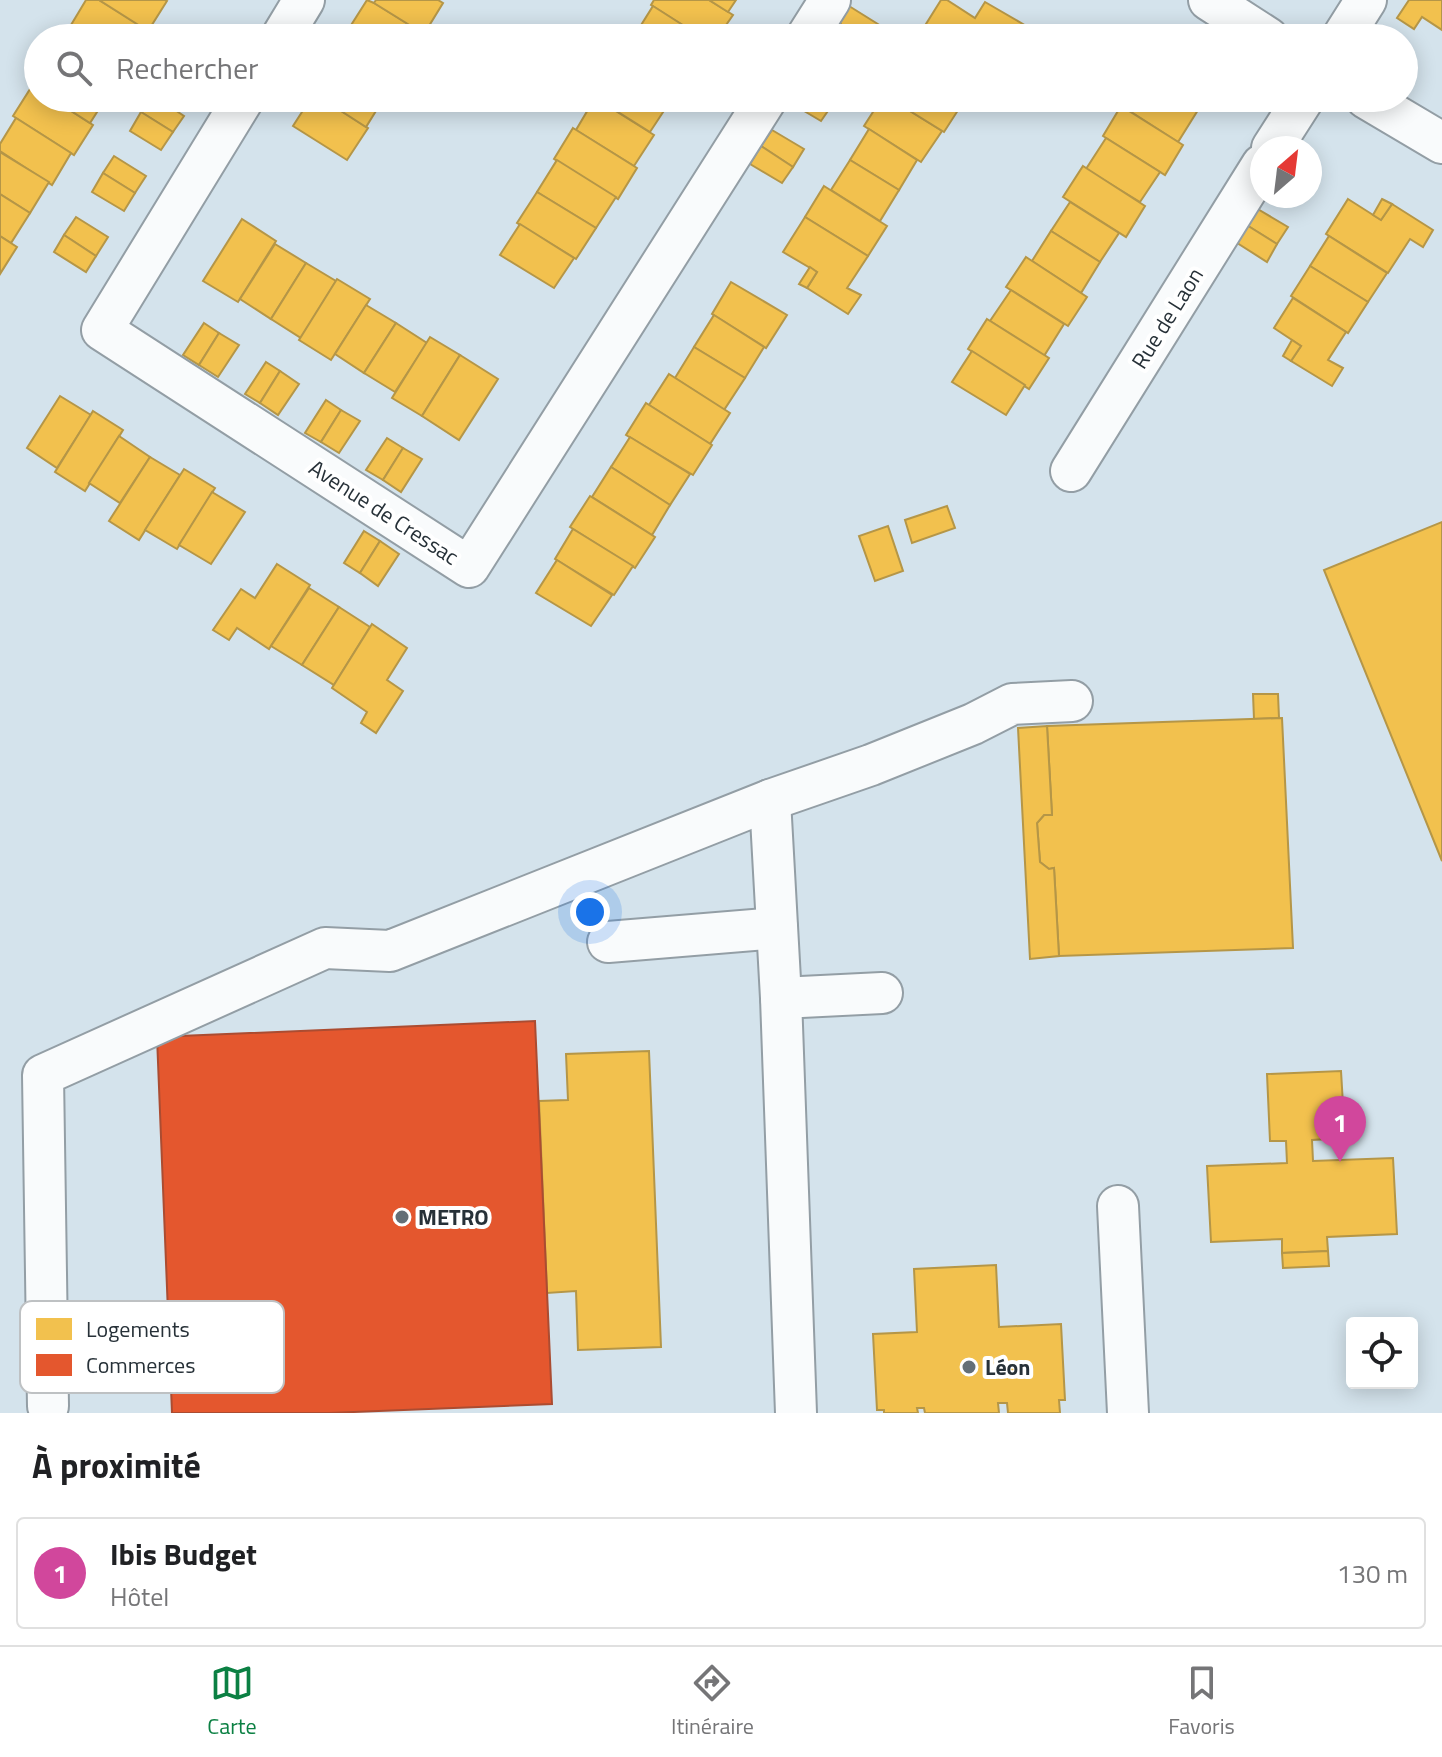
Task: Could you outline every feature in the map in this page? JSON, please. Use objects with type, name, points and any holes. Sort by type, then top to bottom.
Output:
[{"type":"street","points":[[289,24],[304,0]]},
{"type":"street","points":[[815,24],[830,0]]},
{"type":"street","points":[[1209,0],[1246,24]]},
{"type":"street","points":[[1351,24],[1366,0]]},
{"type":"street","name":"Avenue de Cressac","points":[[235,112],[102,330],[469,567],[758,112]]},
{"type":"street","points":[[1280,136],[1295,112]]},
{"type":"street","points":[[1390,112],[1442,143]]},
{"type":"street","name":"Rue de Laon","points":[[1071,471],[1250,184]]},
{"type":"street","points":[[46,1301],[43,1075],[325,948],[390,951],[770,800],[871,765],[973,724],[1012,704],[1072,701]]},
{"type":"street","points":[[770,800],[781,998],[796,1413]]},
{"type":"street","points":[[608,942],[777,928]]},
{"type":"street","points":[[781,998],[882,993]]},
{"type":"street","points":[[1118,1206],[1128,1413]]},
{"type":"street","points":[[48,1393],[48,1406]]},
{"type":"building: Logements","points":[[86,0],[99,0],[138,24],[72,24]]},
{"type":"building: Logements","points":[[99,0],[167,1],[152,24],[137,24]]},
{"type":"building: Logements","points":[[367,0],[408,24],[352,24]]},
{"type":"building: Logements","points":[[376,0],[438,0],[443,3],[430,24],[408,24],[374,3]]},
{"type":"building: Logements","points":[[654,0],[709,0],[733,15],[727,24],[681,24],[651,5]]},
{"type":"building: Logements","points":[[709,0],[736,0],[728,12]]},
{"type":"building: Logements","points":[[941,0],[947,0],[975,18],[985,2],[1023,24],[926,24]]},
{"type":"building: Logements","points":[[1409,0],[1442,0],[1442,30],[1422,17],[1417,24],[1406,24],[1397,18]]},
{"type":"building: Logements","points":[[653,6],[681,24],[642,24]]},
{"type":"building: Logements","points":[[849,6],[878,24],[841,24]]},
{"type":"building: Logements","points":[[24,99],[24,112],[73,112],[93,125],[74,155],[13,116]]},
{"type":"building: Logements","points":[[73,112],[97,112],[90,123]]},
{"type":"building: Logements","points":[[141,112],[178,112],[184,116],[173,132]]},
{"type":"building: Logements","points":[[141,112],[173,132],[161,150],[130,131]]},
{"type":"building: Logements","points":[[302,112],[343,112],[368,128],[347,160],[293,126]]},
{"type":"building: Logements","points":[[343,112],[375,112],[366,127]]},
{"type":"building: Logements","points":[[587,112],[617,112],[654,135],[634,166],[576,130]]},
{"type":"building: Logements","points":[[618,112],[663,112],[650,132]]},
{"type":"building: Logements","points":[[806,112],[827,112],[821,121]]},
{"type":"building: Logements","points":[[873,112],[911,112],[942,131],[921,162],[864,126]]},
{"type":"building: Logements","points":[[912,112],[957,112],[944,132]]},
{"type":"building: Logements","points":[[1117,112],[1131,112],[1183,145],[1165,175],[1103,136]]},
{"type":"building: Logements","points":[[1131,112],[1197,112],[1178,142]]},
{"type":"building: Logements","points":[[16,118],[71,153],[52,185],[0,151],[0,144]]},
{"type":"building: Logements","points":[[573,128],[637,168],[618,199],[554,159]]},
{"type":"building: Logements","points":[[869,129],[917,160],[899,190],[850,160]]},
{"type":"building: Logements","points":[[772,130],[804,149],[793,167],[761,146]]},
{"type":"building: Logements","points":[[1106,138],[1160,172],[1140,202],[1086,169]]},
{"type":"building: Logements","points":[[761,146],[793,167],[782,183],[750,164]]},
{"type":"building: Logements","points":[[0,152],[49,182],[30,213],[0,194]]},
{"type":"building: Logements","points":[[114,156],[146,176],[135,193],[103,173]]},
{"type":"building: Logements","points":[[557,160],[616,197],[596,228],[537,192]]},
{"type":"building: Logements","points":[[850,160],[899,190],[880,221],[831,190]]},
{"type":"building: Logements","points":[[1083,166],[1145,206],[1126,237],[1063,197]]},
{"type":"building: Logements","points":[[103,173],[135,193],[124,211],[92,192]]},
{"type":"building: Logements","points":[[824,186],[887,226],[868,256],[805,217]]},
{"type":"building: Logements","points":[[537,192],[596,228],[576,259],[517,223]]},
{"type":"building: Logements","points":[[0,194],[30,213],[11,243],[0,236]]},
{"type":"building: Logements","points":[[1348,199],[1381,220],[1392,204],[1433,230],[1423,247],[1410,239],[1388,273],[1326,234]]},
{"type":"building: Logements","points":[[1382,199],[1392,204],[1381,220],[1373,215]]},
{"type":"building: Logements","points":[[1070,202],[1119,233],[1100,262],[1051,231]]},
{"type":"building: Logements","points":[[1256,208],[1288,227],[1277,244],[1245,224]]},
{"type":"building: Logements","points":[[76,217],[108,237],[96,256],[64,235]]},
{"type":"building: Logements","points":[[805,217],[868,256],[847,288],[861,295],[848,314],[807,288],[817,272],[783,252]]},
{"type":"building: Logements","points":[[242,219],[276,241],[238,302],[203,281]]},
{"type":"building: Logements","points":[[520,224],[574,258],[554,288],[500,255]]},
{"type":"building: Logements","points":[[1245,224],[1277,244],[1267,262],[1234,241]]},
{"type":"building: Logements","points":[[1051,231],[1100,262],[1081,293],[1032,261]]},
{"type":"building: Logements","points":[[64,235],[96,256],[86,272],[54,252]]},
{"type":"building: Logements","points":[[0,236],[17,247],[0,274]]},
{"type":"building: Logements","points":[[1329,236],[1387,273],[1368,302],[1310,266]]},
{"type":"building: Logements","points":[[275,244],[306,263],[271,319],[240,299]]},
{"type":"building: Logements","points":[[1026,257],[1087,297],[1068,326],[1006,287]]},
{"type":"building: Logements","points":[[306,263],[336,281],[301,338],[271,319]]},
{"type":"building: Logements","points":[[1310,266],[1368,302],[1348,333],[1291,296]]},
{"type":"building: Logements","points":[[810,267],[817,272],[807,288],[799,284]]},
{"type":"building: Logements","points":[[337,279],[370,299],[331,360],[299,340]]},
{"type":"building: Logements","points":[[731,282],[787,315],[766,348],[712,314]]},
{"type":"building: Logements","points":[[1011,290],[1064,324],[1044,356],[990,321]]},
{"type":"building: Logements","points":[[1293,298],[1346,332],[1328,360],[1343,368],[1332,386],[1291,361],[1301,346],[1274,328]]},
{"type":"building: Logements","points":[[366,305],[396,323],[364,373],[335,354]]},
{"type":"building: Logements","points":[[714,315],[764,347],[745,378],[694,347]]},
{"type":"building: Logements","points":[[987,319],[1049,358],[1029,389],[968,349]]},
{"type":"building: Logements","points":[[204,323],[219,333],[199,365],[183,355]]},
{"type":"building: Logements","points":[[396,323],[427,343],[395,392],[364,373]]},
{"type":"building: Logements","points":[[219,333],[239,345],[218,377],[199,365]]},
{"type":"building: Logements","points":[[430,337],[460,355],[422,416],[392,398]]},
{"type":"building: Logements","points":[[1292,340],[1301,346],[1291,361],[1283,356]]},
{"type":"building: Logements","points":[[694,347],[745,378],[724,410],[675,378]]},
{"type":"building: Logements","points":[[972,351],[1025,385],[1006,415],[952,382]]},
{"type":"building: Logements","points":[[460,355],[498,379],[459,440],[422,416]]},
{"type":"building: Logements","points":[[266,362],[280,371],[260,403],[245,394]]},
{"type":"building: Logements","points":[[280,371],[299,384],[278,415],[260,403]]},
{"type":"building: Logements","points":[[669,374],[730,413],[710,444],[649,405]]},
{"type":"building: Logements","points":[[60,396],[91,415],[57,468],[27,448]]},
{"type":"building: Logements","points":[[326,400],[341,410],[321,442],[305,433]]},
{"type":"building: Logements","points":[[646,403],[712,445],[693,475],[626,435]]},
{"type":"building: Logements","points":[[341,410],[360,421],[339,453],[321,442]]},
{"type":"building: Logements","points":[[93,411],[123,430],[85,491],[55,472]]},
{"type":"building: Logements","points":[[119,436],[150,457],[120,503],[89,483]]},
{"type":"building: Logements","points":[[630,437],[690,474],[670,505],[611,467]]},
{"type":"building: Logements","points":[[387,438],[403,448],[383,480],[366,470]]},
{"type":"building: Logements","points":[[403,448],[422,459],[401,492],[383,480]]},
{"type":"building: Logements","points":[[150,457],[180,475],[139,540],[109,521]]},
{"type":"building: Logements","points":[[611,467],[670,505],[652,535],[592,497]]},
{"type":"building: Logements","points":[[184,469],[215,488],[177,549],[145,530]]},
{"type":"building: Logements","points":[[212,492],[245,512],[211,564],[179,545]]},
{"type":"building: Logements","points":[[590,496],[655,537],[635,568],[570,527]]},
{"type":"building: Logements","points":[[947,506],[955,528],[912,543],[905,520]]},
{"type":"building: Logements","points":[[1442,522],[1442,861],[1324,570]]},
{"type":"building: Logements","points":[[888,526],[903,571],[875,581],[859,536]]},
{"type":"building: Logements","points":[[573,529],[633,566],[614,595],[555,559]]},
{"type":"building: Logements","points":[[364,531],[380,541],[360,573],[344,563]]},
{"type":"building: Logements","points":[[380,541],[399,554],[378,586],[360,573]]},
{"type":"building: Logements","points":[[557,560],[612,595],[591,626],[536,593]]},
{"type":"building: Logements","points":[[277,564],[310,585],[269,649],[237,628],[229,640],[213,630],[241,589],[255,598]]},
{"type":"building: Logements","points":[[309,588],[339,607],[302,665],[271,646]]},
{"type":"building: Logements","points":[[339,607],[370,627],[334,685],[302,665]]},
{"type":"building: Logements","points":[[372,624],[407,648],[387,680],[403,691],[376,733],[361,723],[367,712],[332,688]]},
{"type":"building: Logements","points":[[1253,694],[1278,694],[1279,718],[1254,719]]},
{"type":"building: Logements","points":[[1282,718],[1293,948],[1059,956],[1054,868],[1049,869],[1040,862],[1037,823],[1044,815],[1052,815],[1047,726]]},
{"type":"building: Logements","points":[[1047,726],[1052,815],[1044,815],[1037,823],[1040,862],[1049,869],[1054,868],[1059,956],[1030,959],[1018,728]]},
{"type":"building: Logements","points":[[649,1051],[661,1347],[578,1350],[576,1291],[547,1293],[539,1101],[568,1100],[566,1054]]},
{"type":"building: Logements","points":[[1341,1071],[1345,1138],[1312,1140],[1313,1161],[1393,1158],[1397,1234],[1327,1237],[1328,1251],[1282,1253],[1282,1239],[1211,1242],[1207,1166],[1287,1163],[1286,1141],[1270,1141],[1267,1074]]},
{"type":"building: Logements","points":[[1328,1251],[1329,1266],[1283,1268],[1282,1253]]},
{"type":"building: Logements","name":"Léon","points":[[996,1265],[999,1327],[1061,1324],[1065,1400],[1059,1400],[1060,1413],[1008,1413],[1007,1403],[998,1403],[999,1413],[925,1413],[924,1408],[917,1408],[918,1413],[884,1413],[884,1410],[877,1410],[873,1334],[917,1332],[914,1269]]},
{"type":"building: Commerces","points":[[535,1021],[552,1404],[329,1413],[172,1413],[171,1393],[284,1393],[284,1301],[168,1301],[157,1037]]},
{"type":"place","name":"Ibis Budget","points":[[1340,1162]]},
{"type":"place","name":"METRO","points":[[402,1217]]},
{"type":"place","name":"Léon","points":[[969,1367]]}]
